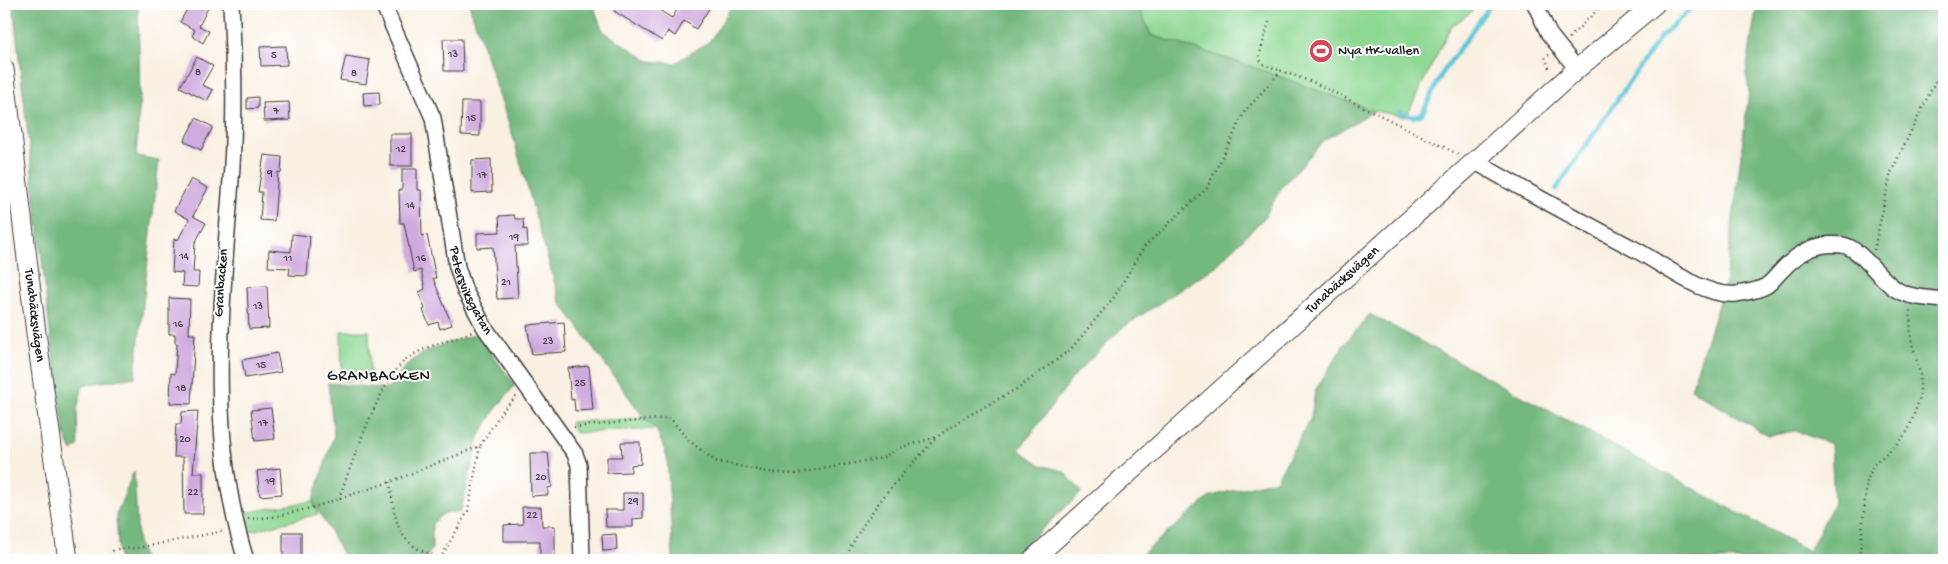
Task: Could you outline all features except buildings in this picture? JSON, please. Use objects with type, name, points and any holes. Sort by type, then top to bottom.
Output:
[{"type":"street","name":"Granbacken","points":[[231,4],[234,119],[222,283],[219,392],[226,470],[235,524],[246,560]]},
{"type":"street","name":"Petersviksgatan","points":[[383,4],[433,118],[458,267],[465,291],[485,328],[558,428],[580,465],[582,560]]},
{"type":"street","points":[[1535,4],[1549,34],[1577,69]]},
{"type":"street","name":"Tunabäcksvägen","points":[[1032,560],[1577,69],[1654,4]]},
{"type":"street","name":"Tunabäcksvägen","points":[[4,69],[36,333],[68,560]]},
{"type":"street","points":[[1476,162],[1685,278],[1717,292],[1735,294],[1756,291],[1768,285],[1800,253],[1821,244],[1844,245],[1854,249],[1896,289],[1913,296],[1944,300]]},
{"type":"path","points":[[1269,22],[1259,57],[1262,64],[1316,82],[1476,162]]},
{"type":"path","points":[[1870,266],[1891,172],[1944,64]]},
{"type":"path","points":[[845,560],[854,540],[887,492],[937,437],[959,421],[1020,387],[1070,349],[1114,297],[1144,247],[1207,188],[1245,111],[1280,71]]},
{"type":"path","points":[[1854,560],[1860,552],[1867,481],[1874,464],[1908,430],[1920,398],[1920,374],[1910,331],[1913,296]]},
{"type":"path","points":[[339,498],[367,426],[396,369],[406,360],[429,347],[485,328]]},
{"type":"path","points":[[390,482],[396,524],[402,534],[418,549],[441,560],[468,511],[480,446],[502,411],[527,386]]},
{"type":"path","points":[[558,428],[670,418],[688,440],[715,461],[767,472],[794,474],[882,458],[899,448],[937,437]]},
{"type":"path","points":[[108,560],[113,551],[118,549],[138,548],[235,524],[311,508],[390,482],[480,446]]},
{"type":"green space","points":[[13,4],[138,4],[140,96],[136,156],[159,160],[135,377],[83,385],[77,410],[78,446],[72,451],[65,436],[50,331]]},
{"type":"green space","points":[[469,4],[597,4],[595,10],[603,31],[649,61],[675,63],[710,41],[733,4],[1137,4],[1151,35],[1256,68],[1374,111],[1324,140],[1282,187],[1264,218],[1216,266],[1122,328],[1075,375],[1019,450],[1041,465],[1063,471],[1082,492],[1009,560],[673,560],[667,456],[656,429],[644,418],[560,302],[514,140]]},
{"type":"green space","name":"Nya HK-vallen","points":[[1137,4],[1481,4],[1450,28],[1406,117],[1374,111],[1256,68],[1151,35]]},
{"type":"green space","points":[[1757,4],[1944,4],[1944,560],[1135,560],[1211,496],[1276,480],[1311,418],[1315,391],[1343,346],[1370,314],[1809,551],[1834,503],[1831,444],[1795,431],[1768,436],[1691,389],[1725,283],[1749,91],[1746,73]]},
{"type":"green space","points":[[341,331],[369,331],[370,380],[342,381]]},
{"type":"green space","points":[[477,334],[515,385],[495,410],[479,437],[461,511],[443,514],[432,524],[432,549],[425,560],[346,560],[313,501],[334,435],[328,383],[388,389],[416,358],[437,347]]},
{"type":"green space","points":[[645,418],[656,429],[575,433],[570,422]]},
{"type":"green space","points":[[134,471],[138,544],[144,560],[119,560],[116,515]]},
{"type":"green space","points":[[313,501],[318,514],[248,532],[243,513]]},
{"type":"waterway","points":[[1399,112],[1413,117],[1422,114],[1443,72],[1491,4]]},
{"type":"waterway","points":[[1556,189],[1661,36],[1696,4]]},
{"type":"place","name":"Nya HK-vallen","points":[[1321,51]]},
{"type":"district","name":"GRANBACKEN","points":[[379,377]]}]
